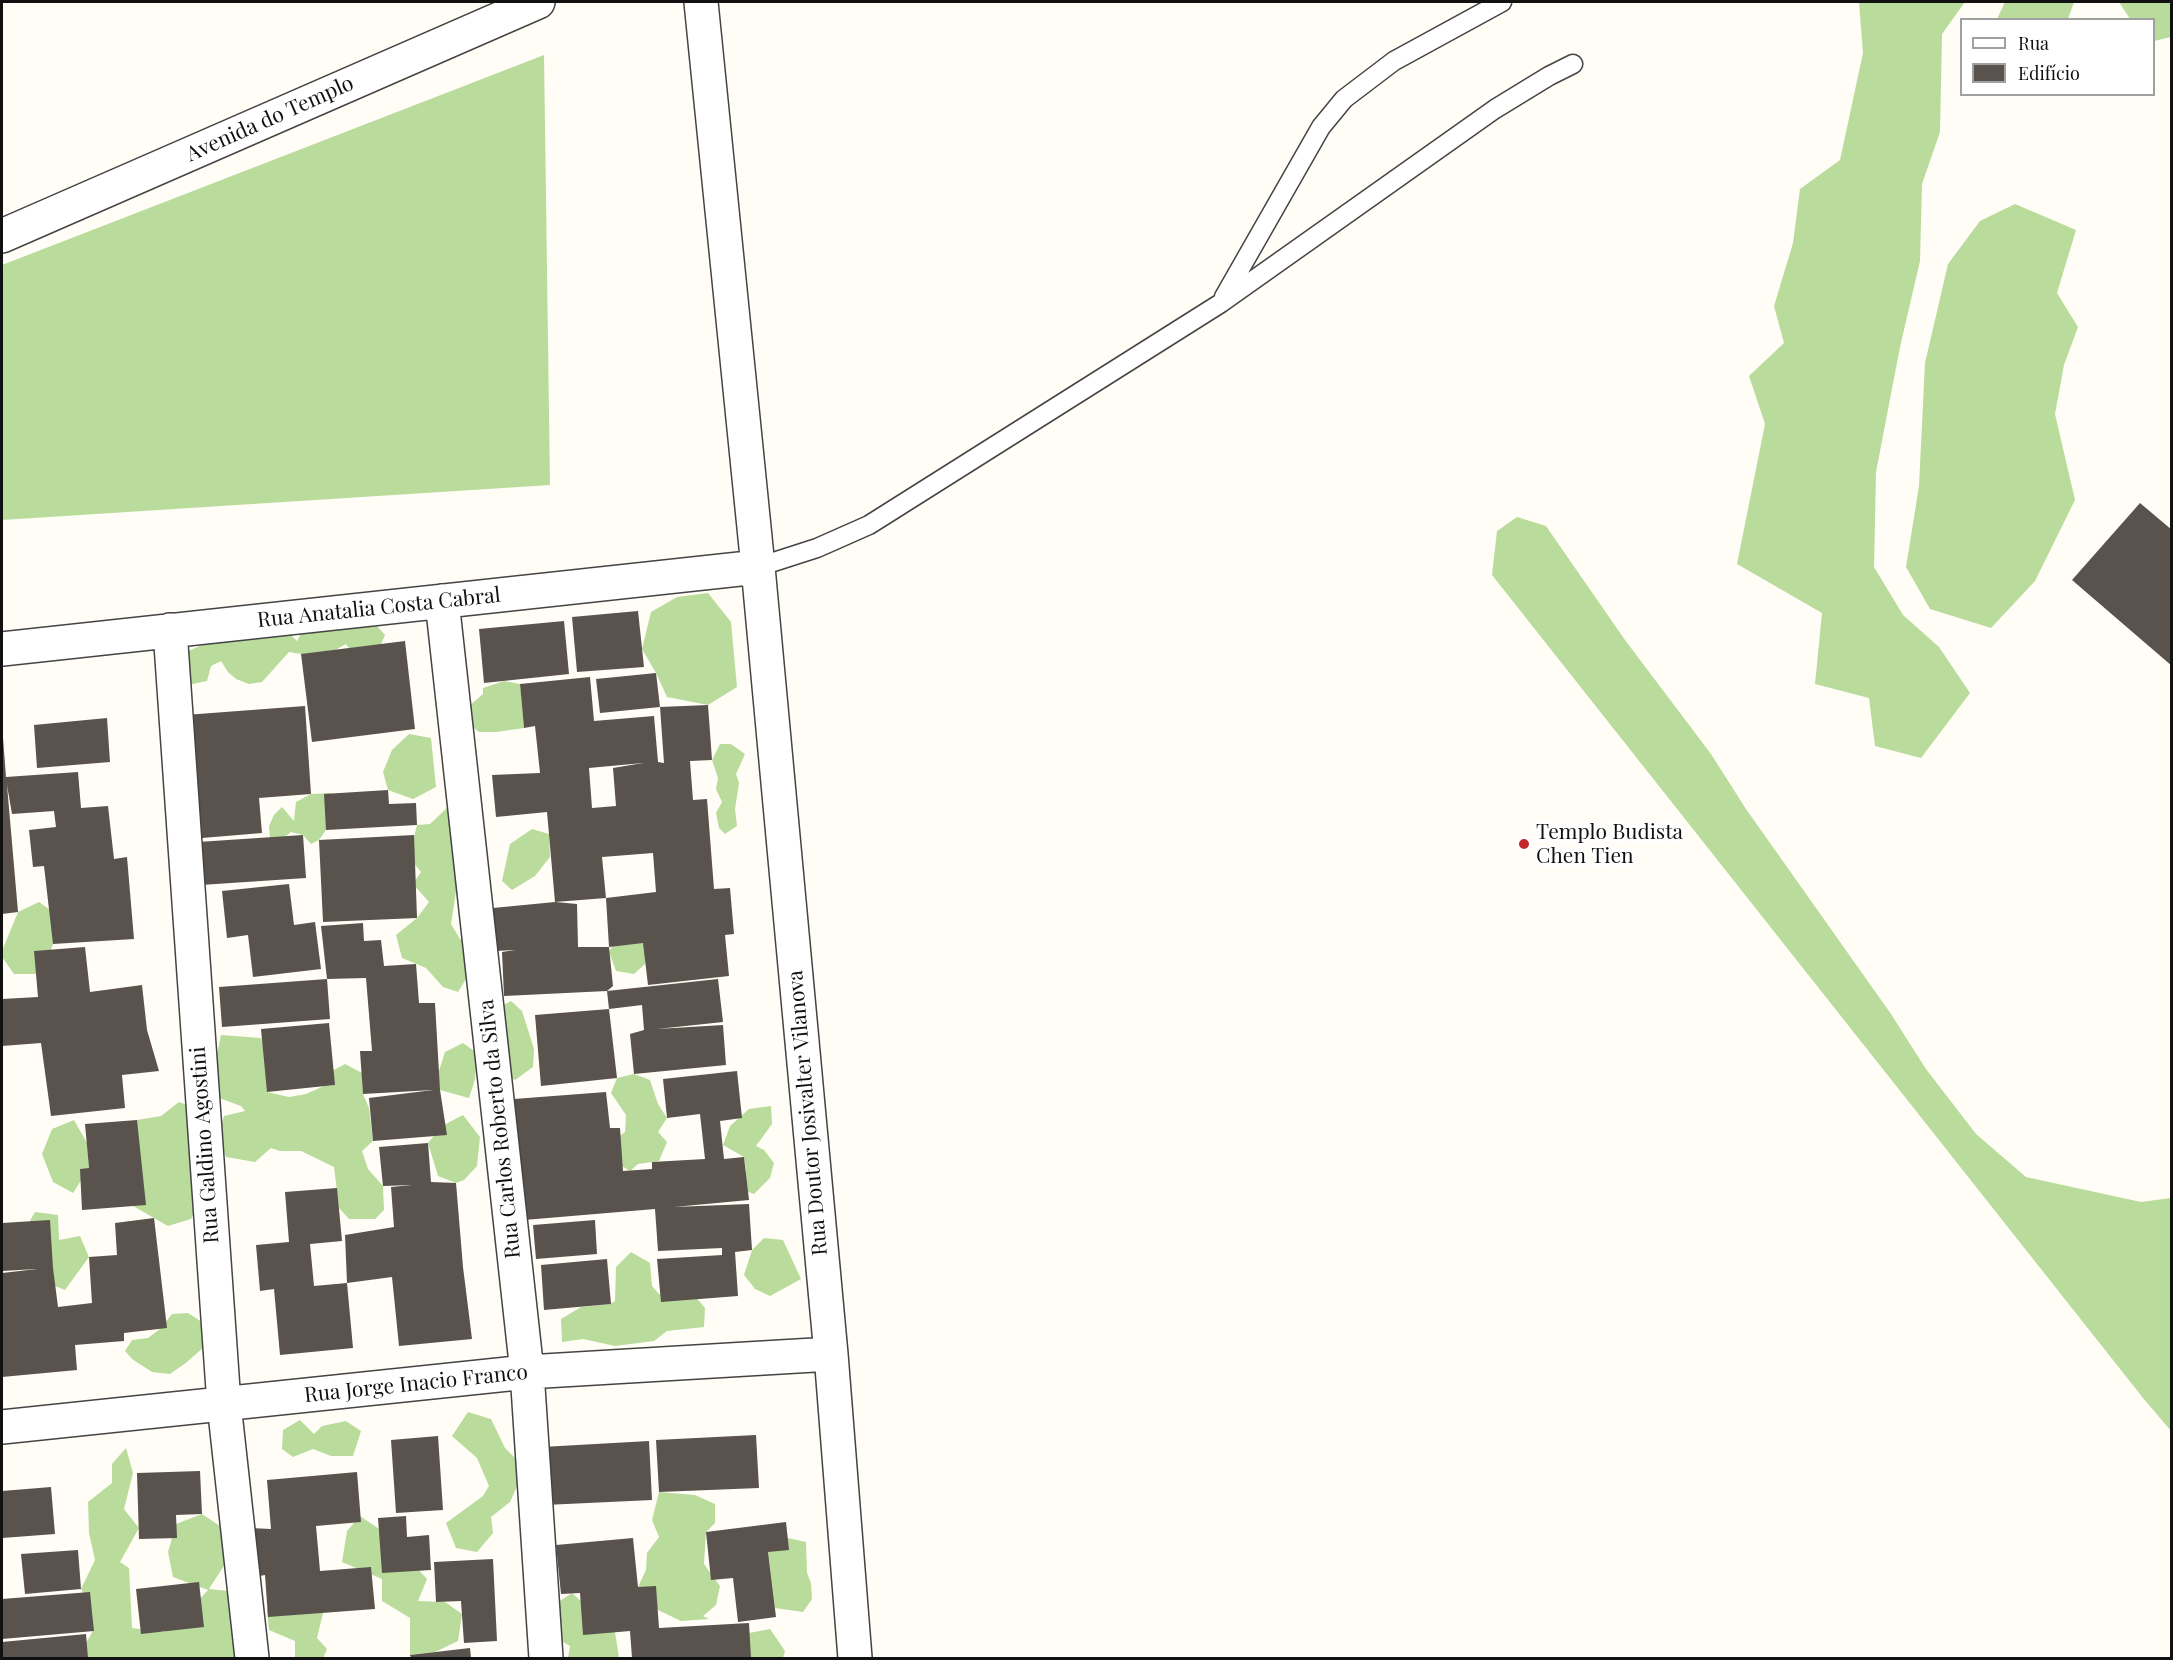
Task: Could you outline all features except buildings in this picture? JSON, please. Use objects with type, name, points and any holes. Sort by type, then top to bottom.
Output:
[{"type":"street","name":"Avenida do Templo","points":[[2,236],[538,2]]},
{"type":"street","name":"Rua Doutor Josivalter Vilanova","points":[[701,2],[758,567],[831,1354],[855,1659]]},
{"type":"street","name":"Rua Anatalia Costa Cabral","points":[[2,649],[758,567]]},
{"type":"street","name":"Rua Carlos Roberto da Silva","points":[[441,601],[527,1372],[546,1659]]},
{"type":"street","name":"Rua Galdino Agostini","points":[[170,630],[224,1404],[252,1659]]},
{"type":"street","name":"Rua Jorge Inacio Franco","points":[[2,1427],[527,1372],[831,1354]]},
{"type":"lane","points":[[1221,303],[1322,128],[1344,99],[1394,61],[1502,2]]},
{"type":"lane","points":[[758,567],[817,548],[869,525],[1221,303],[1495,109],[1573,64]]},
{"type":"green space","points":[[1859,2],[1965,2],[1942,34],[1940,132],[1922,184],[1920,261],[1900,347],[1876,472],[1874,567],[1903,615],[1939,647],[1970,693],[1921,758],[1875,746],[1869,698],[1815,684],[1822,613],[1737,564],[1765,424],[1749,376],[1784,343],[1774,306],[1793,243],[1800,189],[1840,160],[1863,53]]},
{"type":"green space","points":[[2005,2],[2074,2],[2068,18],[1997,18]]},
{"type":"green space","points":[[2119,2],[2171,2],[2171,37],[2155,41],[2155,18],[2129,18]]},
{"type":"green space","points":[[544,55],[550,485],[2,520],[2,265]]},
{"type":"green space","points":[[2015,204],[2076,230],[2057,293],[2078,327],[2064,365],[2055,414],[2075,500],[2035,581],[1991,628],[1930,609],[1906,567],[1919,486],[1925,363],[1948,264],[1980,221]]},
{"type":"green space","points":[[1517,517],[1546,526],[1625,640],[1711,754],[1746,809],[1891,1014],[1926,1069],[1976,1134],[2026,1177],[2141,1202],[2171,1198],[2171,1431],[1492,575],[1497,531]]},
{"type":"green space","points":[[708,593],[731,622],[737,687],[708,705],[667,697],[642,649],[651,612],[677,597]]},
{"type":"green space","points":[[370,618],[385,635],[375,658],[351,651],[346,644],[337,649],[330,659],[289,652],[262,682],[249,684],[236,679],[221,661],[211,666],[207,681],[183,686],[176,654],[208,642],[283,627],[297,641],[307,622]]},
{"type":"green space","points":[[504,681],[520,684],[524,728],[479,732],[464,720],[468,707],[483,694],[483,688]]},
{"type":"green space","points":[[409,734],[431,738],[436,787],[413,799],[388,790],[383,772],[392,750]]},
{"type":"green space","points":[[720,744],[731,744],[745,754],[736,774],[739,783],[735,809],[737,826],[725,834],[719,828],[716,813],[722,802],[716,789],[718,778],[712,760]]},
{"type":"green space","points":[[331,793],[336,808],[319,840],[311,844],[303,835],[291,832],[281,840],[270,838],[269,826],[274,815],[282,807],[294,821],[296,802],[311,794]]},
{"type":"green space","points":[[451,804],[457,885],[451,924],[460,939],[479,946],[469,974],[458,992],[443,987],[426,968],[402,958],[396,935],[417,918],[429,902],[413,884],[421,872],[409,857],[417,825],[430,824]]},
{"type":"green space","points":[[532,829],[549,834],[550,857],[535,876],[512,890],[502,881],[510,844]]},
{"type":"green space","points":[[39,902],[53,912],[53,944],[48,958],[36,974],[14,974],[2,957],[2,951],[18,912]]},
{"type":"green space","points":[[616,939],[647,942],[645,964],[634,974],[616,971],[609,952]]},
{"type":"green space","points":[[511,1001],[522,1011],[534,1049],[533,1067],[515,1080],[497,1071],[494,1010]]},
{"type":"green space","points":[[221,1035],[261,1038],[270,1069],[267,1092],[289,1097],[334,1085],[332,1071],[345,1064],[362,1073],[363,1094],[369,1108],[373,1141],[362,1151],[368,1169],[383,1186],[384,1210],[375,1219],[349,1219],[339,1208],[334,1167],[301,1151],[280,1151],[271,1148],[255,1162],[226,1157],[218,1136],[224,1116],[245,1111],[241,1106],[219,1098],[206,1075],[217,1055]]},
{"type":"green space","points":[[463,1043],[477,1053],[475,1079],[469,1098],[440,1090],[438,1074],[445,1052]]},
{"type":"green space","points":[[634,1074],[650,1080],[658,1104],[667,1118],[658,1132],[667,1142],[659,1161],[638,1164],[630,1171],[614,1161],[609,1144],[625,1132],[626,1115],[611,1093],[617,1078]]},
{"type":"green space","points":[[179,1102],[197,1108],[199,1204],[191,1219],[168,1226],[133,1206],[142,1176],[134,1144],[137,1120],[161,1116]]},
{"type":"green space","points":[[771,1106],[772,1124],[756,1146],[764,1150],[774,1163],[770,1178],[754,1194],[738,1188],[746,1170],[744,1157],[723,1145],[730,1126],[749,1109]]},
{"type":"green space","points":[[463,1115],[480,1137],[477,1166],[464,1180],[456,1183],[438,1176],[428,1143],[442,1126]]},
{"type":"green space","points":[[74,1120],[87,1143],[89,1168],[73,1193],[53,1182],[42,1154],[52,1129]]},
{"type":"green space","points":[[35,1212],[58,1215],[59,1240],[80,1236],[89,1257],[65,1290],[50,1284],[24,1231]]},
{"type":"green space","points":[[764,1238],[783,1240],[801,1279],[770,1296],[755,1289],[744,1275],[752,1250]]},
{"type":"green space","points":[[631,1252],[650,1263],[652,1286],[659,1294],[694,1295],[705,1308],[704,1327],[667,1331],[654,1341],[615,1346],[583,1339],[562,1342],[561,1319],[581,1307],[610,1304],[615,1301],[616,1267]]},
{"type":"green space","points":[[188,1313],[202,1322],[205,1346],[170,1374],[152,1372],[132,1359],[125,1351],[132,1340],[148,1338],[160,1329],[172,1314]]},
{"type":"green space","points":[[468,1412],[491,1419],[505,1448],[525,1468],[510,1502],[491,1517],[493,1533],[477,1552],[456,1548],[446,1523],[483,1496],[489,1486],[477,1458],[452,1436]]},
{"type":"green space","points":[[300,1420],[314,1434],[322,1426],[346,1421],[361,1431],[353,1456],[331,1456],[313,1449],[293,1457],[282,1449],[283,1430]]},
{"type":"green space","points":[[126,1448],[133,1473],[124,1509],[139,1528],[120,1562],[129,1568],[132,1628],[164,1632],[186,1614],[208,1590],[173,1577],[168,1552],[176,1524],[202,1514],[232,1534],[225,1564],[209,1589],[228,1591],[231,1629],[246,1633],[247,1658],[82,1658],[79,1655],[93,1631],[92,1608],[81,1589],[95,1560],[89,1533],[88,1502],[112,1483],[112,1464]]},
{"type":"green space","points":[[659,1492],[695,1495],[715,1504],[715,1523],[706,1532],[704,1564],[720,1586],[716,1605],[703,1616],[709,1619],[681,1621],[658,1610],[638,1587],[646,1570],[647,1553],[659,1537],[652,1520]]},
{"type":"green space","points":[[360,1516],[385,1533],[427,1579],[418,1601],[445,1602],[462,1614],[458,1641],[435,1652],[410,1655],[410,1618],[382,1601],[382,1579],[342,1562],[347,1531]]},
{"type":"green space","points":[[788,1538],[806,1542],[807,1573],[811,1583],[812,1599],[803,1612],[775,1608],[768,1552]]},
{"type":"green space","points":[[572,1593],[615,1632],[619,1658],[568,1658],[570,1646],[556,1638],[555,1604]]},
{"type":"green space","points":[[312,1599],[323,1613],[317,1638],[327,1649],[323,1658],[295,1658],[295,1641],[269,1630],[267,1609],[284,1603],[299,1615]]},
{"type":"green space","points":[[770,1629],[785,1651],[783,1658],[748,1658],[746,1651],[749,1633]]},
{"type":"place","name":"Templo Budista Chen Tien","points":[[1524,844]]}]
